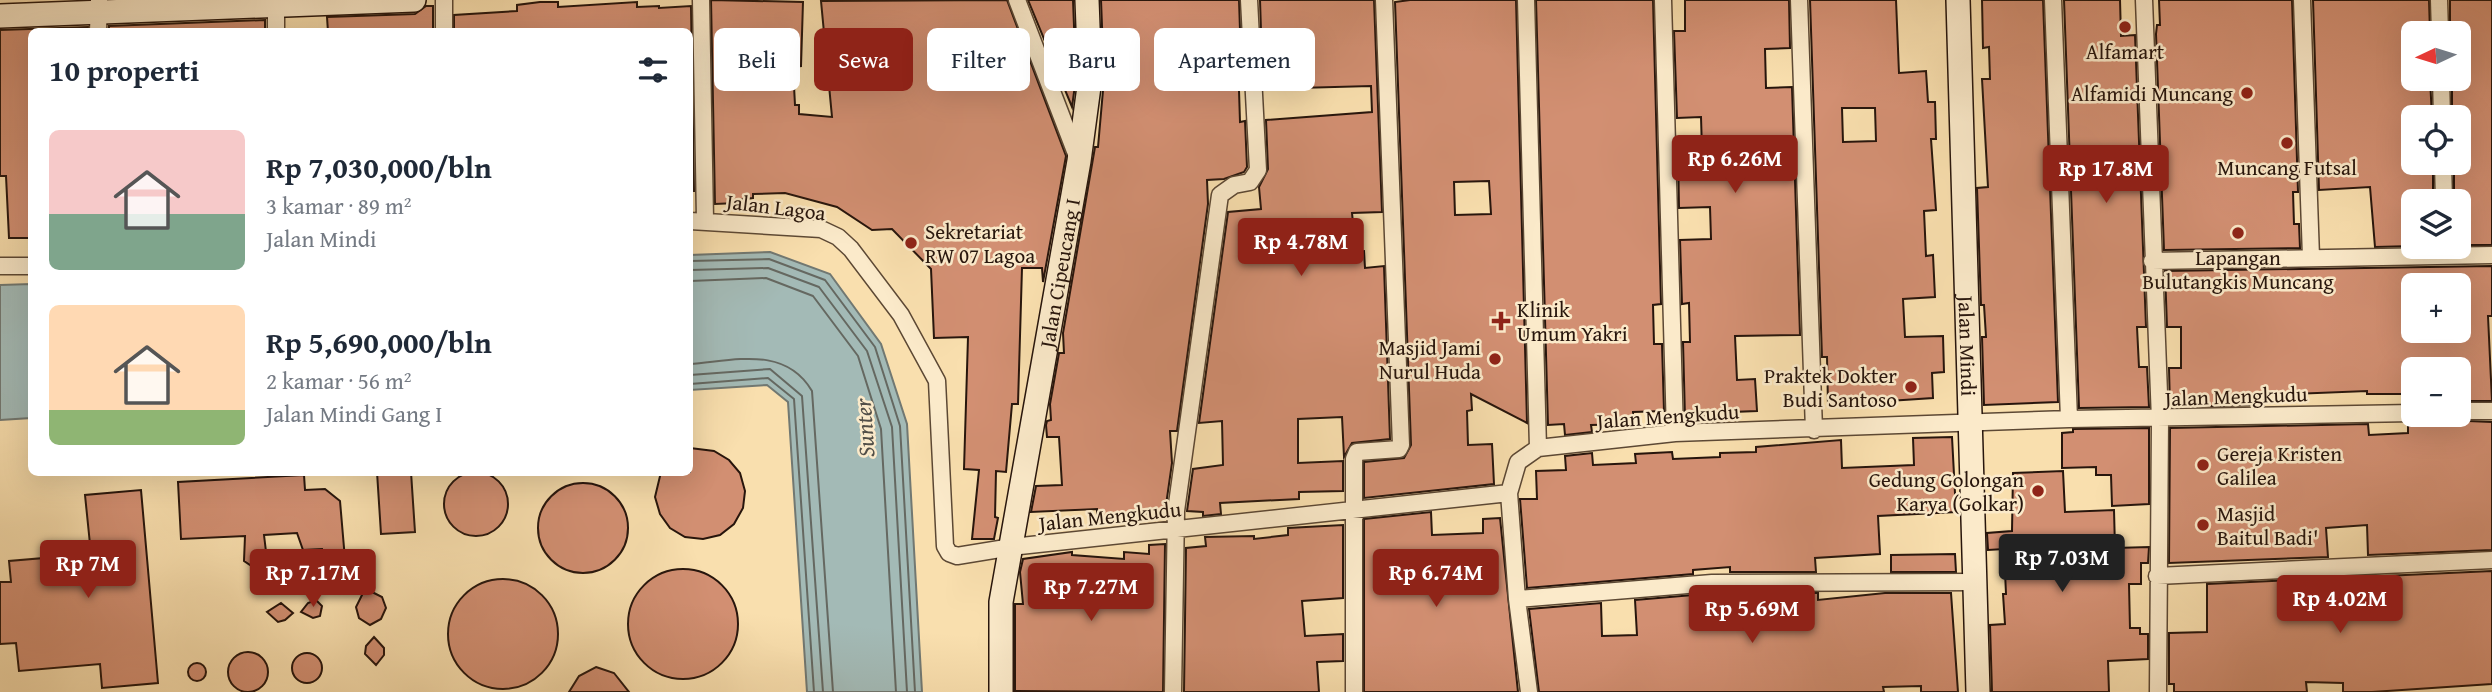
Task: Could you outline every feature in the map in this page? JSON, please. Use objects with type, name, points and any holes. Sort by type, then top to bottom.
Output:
[{"type":"street","points":[[0,16],[414,0]]},
{"type":"street","points":[[444,0],[444,28]]},
{"type":"street","points":[[697,220],[701,0]]},
{"type":"street","points":[[1017,0],[1079,161]]},
{"type":"street","name":"Jalan Cipeucang I","points":[[1001,692],[1001,602],[1079,161],[1090,79],[1087,0]]},
{"type":"street","points":[[1173,692],[1177,511],[1220,195],[1234,185],[1250,182],[1258,170],[1249,0]]},
{"type":"street","points":[[1354,692],[1354,458],[1357,452],[1399,449],[1401,445],[1384,0]]},
{"type":"street","points":[[1526,0],[1538,448],[1518,462],[1509,493],[1517,599],[1529,692]]},
{"type":"street","points":[[1662,0],[1675,433]]},
{"type":"street","points":[[1799,0],[1814,430]]},
{"type":"street","name":"Jalan Mindi","points":[[1958,0],[1973,425],[1978,692]]},
{"type":"street","points":[[2053,0],[2069,419]]},
{"type":"street","points":[[2144,0],[2160,420],[2158,692]]},
{"type":"street","points":[[2302,0],[2311,257]]},
{"type":"street","points":[[2439,0],[2440,21]]},
{"type":"street","points":[[276,4],[276,28]]},
{"type":"street","name":"Jalan Lagoa","points":[[697,220],[821,229],[838,237],[852,249],[901,315],[937,381],[945,545],[950,553],[957,556]]},
{"type":"street","points":[[2152,261],[2401,253]]},
{"type":"street","points":[[2471,253],[2492,255]]},
{"type":"street","points":[[0,266],[28,266]]},
{"type":"street","points":[[2471,411],[2492,411]]},
{"type":"street","name":"Jalan Mengkudu","points":[[1538,448],[1675,433],[1973,425],[2069,419],[2160,420],[2401,413]]},
{"type":"street","name":"Jalan Mengkudu","points":[[957,556],[1012,547],[1509,493]]},
{"type":"street","points":[[2157,576],[2492,560]]},
{"type":"street","points":[[1517,599],[1712,583],[1976,582]]},
{"type":"water","name":"Sunter","points":[[770,252],[830,274],[881,344],[907,424],[922,692],[807,692],[788,402],[767,385],[693,390],[693,255]]},
{"type":"water","points":[[28,284],[28,418],[0,420],[0,285]]},
{"type":"building","points":[[711,0],[803,2],[801,66],[800,28],[714,28],[714,91],[794,91],[795,105],[799,105],[799,114],[832,117],[830,91],[913,91],[913,28],[824,28],[821,1],[1007,0],[1018,28],[927,28],[927,91],[1030,91],[1030,61],[1066,156],[1043,282],[1042,268],[1022,268],[1018,404],[1012,404],[1006,472],[996,471],[995,517],[998,518],[994,539],[972,539],[979,470],[964,469],[968,337],[934,338],[931,269],[892,229],[872,230],[837,207],[785,193],[753,194],[753,198],[737,200],[737,203],[715,204]]},
{"type":"building","points":[[1028,0],[1073,0],[1074,28],[1044,28],[1044,39]]},
{"type":"building","points":[[1101,0],[1239,0],[1240,28],[1154,28],[1154,91],[1239,91],[1240,122],[1245,121],[1247,167],[1244,172],[1224,179],[1207,180],[1208,204],[1177,431],[1170,431],[1172,463],[1165,512],[1097,517],[1097,509],[1031,512],[1036,486],[1062,485],[1059,437],[1047,437],[1046,425],[1047,421],[1051,420],[1050,404],[1059,353],[1064,353],[1063,333],[1095,147],[1098,147],[1103,91],[1140,91],[1140,28],[1102,28]]},
{"type":"building","points":[[1260,0],[1374,0],[1382,212],[1352,213],[1356,252],[1364,251],[1365,268],[1384,266],[1390,439],[1352,443],[1344,457],[1342,417],[1298,419],[1298,463],[1343,461],[1343,491],[1299,492],[1299,499],[1220,503],[1221,514],[1203,516],[1203,512],[1187,511],[1193,469],[1223,465],[1222,421],[1199,423],[1228,212],[1261,209],[1259,187],[1268,169],[1266,120],[1372,112],[1371,86],[1315,88],[1315,28],[1261,28]]},
{"type":"building","points":[[1516,0],[1527,423],[1471,394],[1472,410],[1467,411],[1468,445],[1492,444],[1494,484],[1364,498],[1364,462],[1404,458],[1411,445],[1395,2]],"holes":[[[1489,181],[1491,214],[1455,215],[1454,182]]]},
{"type":"building","points":[[1536,0],[1653,0],[1661,304],[1653,305],[1654,344],[1662,344],[1664,411],[1633,412],[1633,424],[1591,425],[1592,432],[1565,435],[1564,424],[1548,425]]},
{"type":"building","points":[[1685,0],[1789,0],[1790,48],[1765,49],[1766,88],[1792,87],[1800,335],[1735,336],[1737,380],[1755,379],[1757,411],[1706,413],[1706,416],[1685,418],[1683,342],[1690,342],[1689,303],[1682,304],[1680,240],[1711,239],[1710,207],[1679,208],[1678,152],[1702,150],[1701,117],[1677,118],[1674,31],[1685,31]]},
{"type":"building","points":[[1810,0],[1896,0],[1899,73],[1926,71],[1928,102],[1935,102],[1936,139],[1931,139],[1936,210],[1924,211],[1926,256],[1933,255],[1935,297],[1903,299],[1905,337],[1943,336],[1944,372],[1932,373],[1933,398],[1828,405],[1827,357],[1822,357]],"holes":[[[1842,108],[1875,108],[1876,141],[1843,142]]]},
{"type":"building","points":[[1982,0],[2043,0],[2058,402],[1984,405],[1982,337],[1986,337],[1984,305],[1981,305],[1977,188],[1988,187],[1982,79],[1990,79],[1989,47],[1983,48]]},
{"type":"building","points":[[2064,0],[2120,0],[2121,36],[2135,35],[2146,327],[2137,327],[2139,367],[2147,367],[2149,407],[2079,408]]},
{"type":"building","points":[[2159,0],[2292,0],[2298,192],[2293,192],[2294,224],[2299,224],[2300,248],[2164,250],[2156,34],[2157,25],[2160,25]]},
{"type":"building","points":[[2313,0],[2429,0],[2430,21],[2401,21],[2401,91],[2431,91],[2431,105],[2401,105],[2401,175],[2433,175],[2433,189],[2401,189],[2401,246],[2375,247],[2370,187],[2319,190]]},
{"type":"building","points":[[2450,0],[2492,0],[2492,245],[2471,245],[2471,189],[2454,189],[2454,175],[2471,175],[2471,105],[2452,105],[2452,91],[2471,91],[2471,21],[2450,21]]},
{"type":"building","points":[[558,2],[558,7],[637,2],[637,7],[691,6],[691,28],[454,28],[454,15],[517,11],[517,5]]},
{"type":"building","points":[[426,6],[433,6],[433,28],[328,28],[327,17],[415,14]]},
{"type":"building","points":[[265,20],[265,28],[109,26]]},
{"type":"building","points":[[28,29],[28,238],[9,238],[6,176],[0,176],[0,30]]},
{"type":"building","points":[[1065,91],[1074,91],[1072,107]]},
{"type":"building","points":[[693,129],[694,191],[693,191]]},
{"type":"building","points":[[2492,266],[2492,316],[2488,316],[2492,401],[2471,401],[2471,357],[2401,357],[2401,394],[2367,394],[2367,391],[2264,395],[2264,405],[2170,407],[2169,368],[2181,368],[2181,327],[2167,327],[2165,271]]},
{"type":"building","points":[[2471,421],[2492,422],[2492,550],[2368,555],[2367,525],[2326,528],[2328,557],[2169,563],[2170,428],[2368,424],[2369,435],[2408,433],[2408,427],[2471,427]]},
{"type":"building","points":[[2149,428],[2149,504],[2112,506],[2111,475],[2096,475],[2096,467],[2062,468],[2062,433],[2073,432],[2073,429]]},
{"type":"building","points":[[1952,437],[1956,512],[1878,516],[1880,554],[1815,558],[1816,572],[1730,572],[1730,567],[1693,570],[1693,574],[1527,588],[1520,499],[1537,499],[1536,471],[1566,470],[1565,456],[1592,453],[1593,465],[1636,463],[1635,454],[1672,452],[1673,459],[1720,457],[1720,453],[1756,452],[1756,447],[1841,440],[1842,468],[1914,465],[1913,438]]},
{"type":"building","points":[[693,448],[714,451],[729,460],[740,473],[745,491],[743,508],[734,524],[720,535],[703,539],[685,537],[670,528],[660,514],[655,497],[660,476],[693,476]]},
{"type":"building","points":[[2063,471],[2065,512],[2114,510],[2115,548],[2149,547],[2148,563],[2141,563],[2141,584],[2129,584],[2130,628],[2140,628],[2140,634],[2148,634],[2148,659],[2108,661],[2109,692],[1992,692],[1990,625],[2005,624],[2003,594],[2006,594],[2004,549],[1988,550],[1987,533],[2012,531],[2013,473]]},
{"type":"building","points":[[304,476],[305,490],[325,489],[340,501],[346,571],[324,573],[322,549],[303,550],[297,533],[264,535],[267,560],[256,569],[244,561],[245,536],[181,539],[178,482]]},
{"type":"building","points":[[377,476],[411,476],[415,532],[381,534]]},
{"type":"building","points":[[460,476],[492,476],[503,486],[508,498],[508,510],[503,522],[494,531],[482,536],[470,536],[458,531],[449,522],[444,510],[446,492]]},
{"type":"building","points":[[583,483],[600,487],[615,496],[624,511],[628,528],[624,545],[615,560],[600,569],[583,573],[566,569],[551,560],[542,545],[538,528],[542,511],[551,496],[566,487]]},
{"type":"building","points":[[141,490],[158,683],[102,688],[100,664],[19,671],[16,643],[0,644],[0,582],[11,582],[9,561],[91,554],[85,495]]},
{"type":"building","points":[[1431,512],[1432,535],[1483,533],[1483,519],[1500,518],[1518,692],[1364,692],[1364,519]]},
{"type":"building","points":[[1343,525],[1343,598],[1302,601],[1305,636],[1343,634],[1343,661],[1317,662],[1319,692],[1184,692],[1186,548],[1206,546],[1205,537],[1254,536],[1254,539],[1288,535],[1288,528]]},
{"type":"building","points":[[1165,544],[1163,692],[1015,691],[1015,604],[1023,604],[1020,572],[1023,559],[1072,552],[1072,555],[1124,559],[1124,552],[1149,554],[1149,545]]},
{"type":"building","points":[[1955,554],[1956,572],[1891,572],[1891,555]]},
{"type":"building","points":[[683,569],[704,573],[722,585],[734,603],[738,624],[734,645],[722,663],[704,675],[683,679],[662,675],[644,663],[632,645],[628,624],[632,603],[644,585],[662,573]]},
{"type":"building","points":[[2492,571],[2492,684],[2343,692],[2343,683],[2306,682],[2307,692],[2174,692],[2174,684],[2169,684],[2169,633],[2207,632],[2207,584]]},
{"type":"building","points":[[503,579],[524,583],[542,595],[554,613],[558,634],[554,655],[542,673],[524,685],[503,689],[482,685],[464,673],[452,655],[448,634],[452,613],[464,595],[482,583]]},
{"type":"building","points":[[372,592],[382,597],[386,608],[381,619],[370,625],[359,618],[356,607],[363,593]]},
{"type":"building","points":[[1730,593],[1818,593],[1818,600],[1885,593],[1951,593],[1958,692],[1921,692],[1921,686],[1883,687],[1884,692],[1539,692],[1529,609],[1601,603],[1602,636],[1637,635],[1635,600],[1693,595],[1694,600],[1730,600]]},
{"type":"building","points":[[316,600],[322,606],[320,616],[313,618],[301,612],[308,603]]},
{"type":"building","points":[[281,603],[293,613],[278,622],[267,612]]},
{"type":"building","points":[[374,637],[384,648],[384,655],[376,665],[365,654],[366,646]]},
{"type":"building","points":[[248,652],[256,653],[262,658],[267,664],[267,680],[262,686],[256,691],[248,692],[240,691],[234,686],[229,680],[228,672],[229,664],[234,658],[240,653]]},
{"type":"building","points":[[307,653],[318,657],[322,668],[318,679],[307,683],[296,679],[292,668],[296,657]]},
{"type":"building","points":[[193,663],[201,663],[206,672],[204,679],[193,681],[188,676],[188,668]]},
{"type":"building","points":[[596,667],[614,673],[629,692],[569,692],[579,676]]},
{"type":"place","name":"Alfamart","points":[[2125,27]]},
{"type":"place","name":"Alfamidi Muncang","points":[[2247,93]]},
{"type":"place","name":"Muncang Futsal","points":[[2287,143]]},
{"type":"place","name":"Lapangan Bulutangkis Muncang","points":[[2238,233]]},
{"type":"place","name":"Sekretariat RW 07 Lagoa","points":[[911,243]]},
{"type":"place","name":"Klinik Umum Yakri","points":[[1501,321]]},
{"type":"place","name":"Masjid Jami Nurul Huda","points":[[1495,359]]},
{"type":"place","name":"Praktek Dokter Budi Santoso","points":[[1911,387]]},
{"type":"place","name":"Gereja Kristen Galilea","points":[[2203,465]]},
{"type":"place","name":"Gedung Golongan Karya (Golkar)","points":[[2038,491]]},
{"type":"place","name":"Masjid Baitul Badi'","points":[[2203,525]]}]
